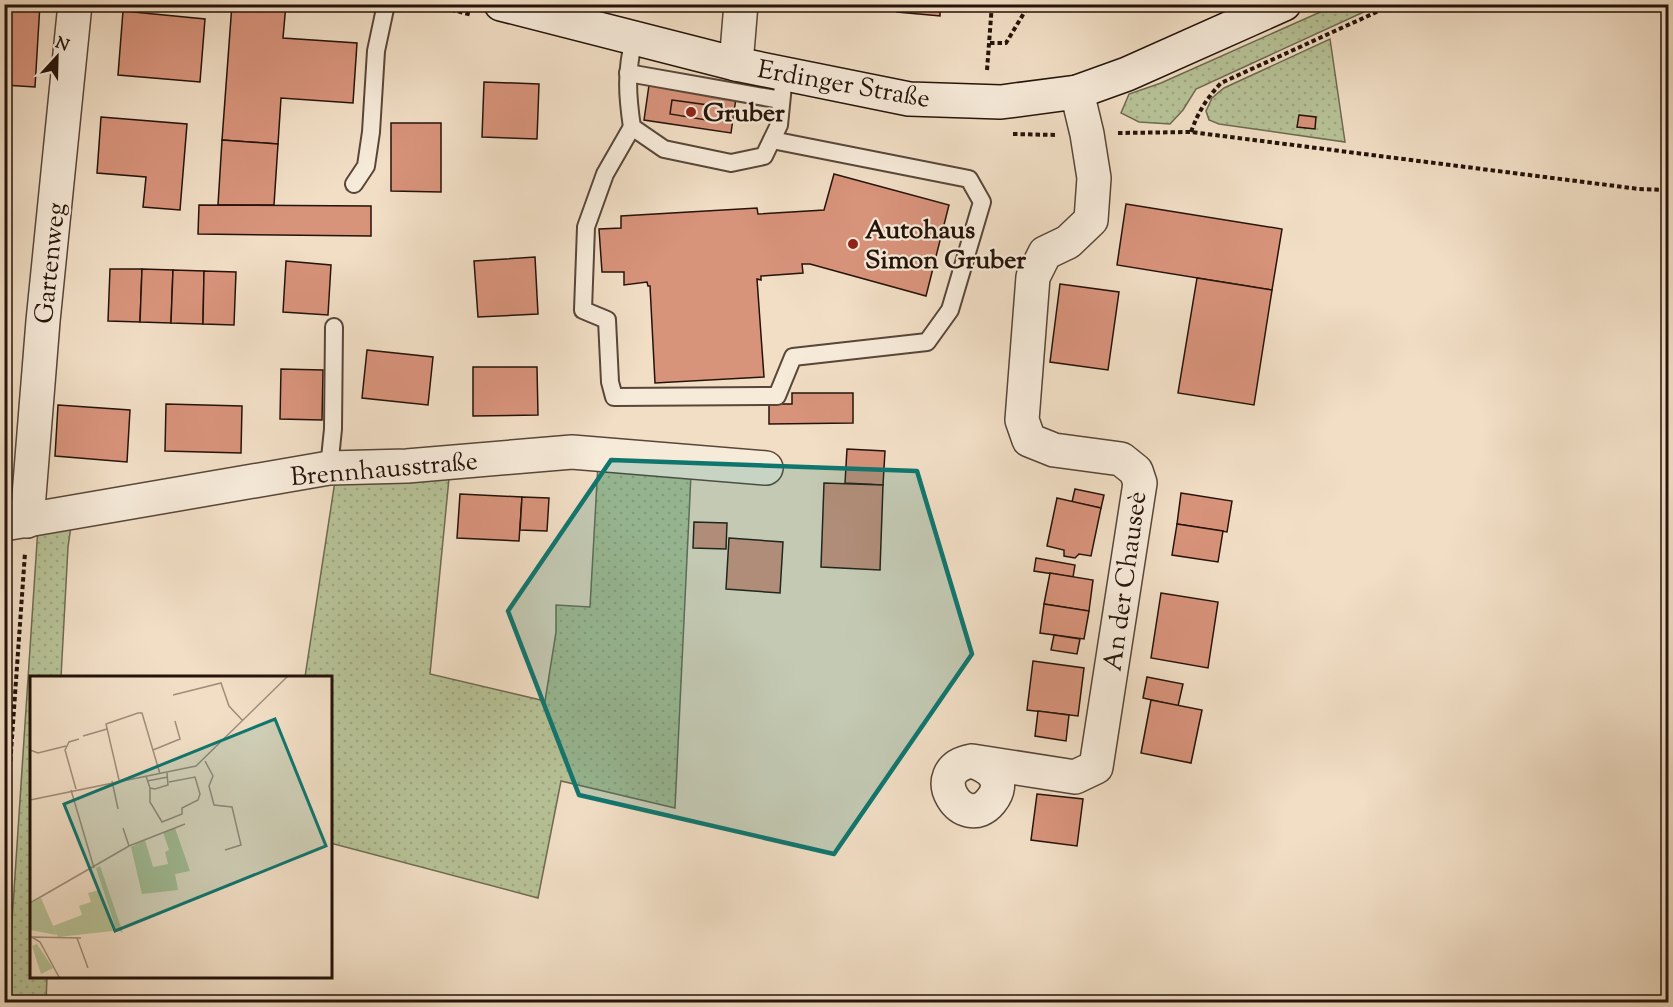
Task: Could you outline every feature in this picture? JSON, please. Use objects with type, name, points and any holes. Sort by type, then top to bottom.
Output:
[{"type":"street","name":"Gartenweg","points":[[16,523],[43,321],[75,4]]},
{"type":"street","name":"Erdinger Straße","points":[[501,4],[735,64],[783,87],[909,99],[1001,102],[1077,92],[1126,74],[1284,4]]},
{"type":"street","points":[[735,64],[741,4]]},
{"type":"street","name":"An der Chauseè","points":[[972,761],[1075,777],[1096,767],[1140,483],[1136,471],[1121,459],[1054,450],[1029,440],[1022,420],[1033,277],[1045,253],[1068,242],[1091,220],[1094,178],[1077,92]]},
{"type":"street","name":"Brennhausstraße","points":[[16,523],[329,468],[407,466],[572,452],[766,468]]},
{"type":"lane","points":[[354,184],[366,166],[371,132],[376,51],[386,4]]},
{"type":"lane","points":[[634,39],[629,57],[627,93],[632,127],[605,174],[586,227],[584,310],[607,320],[610,382],[614,397],[777,396],[793,357],[927,342],[950,310],[982,202],[969,178],[772,140]]},
{"type":"lane","points":[[628,73],[783,87],[779,125],[765,156],[731,163],[664,149],[632,127]]},
{"type":"lane","points":[[329,468],[333,429],[334,327]]},
{"type":"path","points":[[992,4],[990,43],[1006,43],[1027,8]]},
{"type":"path","points":[[1191,132],[1207,99],[1221,83],[1394,4]]},
{"type":"path","points":[[1087,134],[1191,132],[1639,189],[1668,190]]},
{"type":"path","points":[[4,851],[16,523]]},
{"type":"highlighted area","points":[[611,460],[917,471],[972,654],[834,854],[579,795],[508,611]]},
{"type":"green space","points":[[1336,5],[1379,5],[1196,89],[1183,110],[1170,124],[1139,122],[1121,113],[1129,94],[1161,83]]},
{"type":"green space","points":[[1330,39],[1345,142],[1219,124],[1209,120],[1206,111],[1212,98],[1224,88]]},
{"type":"green space","points":[[598,464],[691,474],[675,808],[561,781],[538,898],[332,844],[332,676],[305,676],[335,481],[450,468],[430,674],[545,701],[556,632],[556,605],[590,607]]},
{"type":"green space","points":[[72,519],[68,547],[61,676],[30,676],[30,977],[47,977],[46,1002],[9,1002],[7,997],[38,527]]},
{"type":"building","points":[[4,4],[40,4],[35,87],[4,85]]},
{"type":"building","points":[[232,4],[286,4],[283,38],[357,43],[353,103],[281,98],[278,144],[222,140]]},
{"type":"building","points":[[897,4],[940,4],[940,16],[897,12]]},
{"type":"building","points":[[123,11],[205,19],[200,82],[118,75]]},
{"type":"building","points":[[484,82],[539,84],[537,139],[482,137]]},
{"type":"building","points":[[649,85],[736,98],[731,133],[644,120]]},
{"type":"building","points":[[672,100],[708,105],[706,120],[670,114]]},
{"type":"building","points":[[1299,115],[1316,117],[1315,129],[1297,127]]},
{"type":"building","points":[[101,117],[187,124],[180,210],[143,207],[146,177],[97,173]]},
{"type":"building","points":[[391,123],[441,123],[441,192],[391,191]]},
{"type":"building","points":[[222,140],[278,144],[274,205],[218,205]]},
{"type":"building","points":[[834,174],[949,205],[926,296],[810,264],[802,264],[803,273],[761,276],[761,280],[757,279],[764,377],[655,383],[650,286],[647,282],[624,285],[624,272],[602,272],[599,229],[621,228],[621,216],[757,208],[758,214],[824,210]]},
{"type":"building","points":[[1126,204],[1282,229],[1272,290],[1117,265]]},
{"type":"building","points":[[199,205],[371,206],[371,236],[198,234]]},
{"type":"building","points":[[535,257],[538,314],[478,317],[474,261]]},
{"type":"building","points":[[286,261],[331,265],[328,315],[283,312]]},
{"type":"building","points":[[110,269],[142,269],[140,322],[108,321]]},
{"type":"building","points":[[142,269],[173,270],[171,323],[140,322]]},
{"type":"building","points":[[173,270],[204,271],[203,324],[171,323]]},
{"type":"building","points":[[204,271],[236,272],[234,325],[203,324]]},
{"type":"building","points":[[1197,278],[1272,290],[1254,405],[1178,393]]},
{"type":"building","points":[[1060,284],[1119,292],[1108,370],[1050,362]]},
{"type":"building","points":[[367,350],[433,357],[428,405],[362,398]]},
{"type":"building","points":[[473,367],[537,367],[538,415],[473,416]]},
{"type":"building","points":[[281,369],[323,370],[322,420],[280,419]]},
{"type":"building","points":[[792,393],[853,393],[853,423],[769,424],[769,404],[792,404]]},
{"type":"building","points":[[166,404],[242,406],[241,453],[165,451]]},
{"type":"building","points":[[58,405],[130,410],[127,462],[55,456]]},
{"type":"building","points":[[847,449],[885,451],[883,485],[845,483]]},
{"type":"building","points":[[824,483],[883,485],[880,570],[821,567]]},
{"type":"building","points":[[1075,489],[1104,495],[1101,508],[1072,502]]},
{"type":"building","points":[[1181,493],[1232,501],[1227,532],[1177,524]]},
{"type":"building","points":[[460,494],[522,497],[519,541],[457,538]]},
{"type":"building","points":[[522,497],[549,498],[547,531],[520,530]]},
{"type":"building","points":[[1057,498],[1101,508],[1091,556],[1079,554],[1075,558],[1064,556],[1064,550],[1047,546]]},
{"type":"building","points":[[694,522],[727,523],[726,549],[693,548]]},
{"type":"building","points":[[1177,524],[1223,531],[1218,562],[1172,555]]},
{"type":"building","points":[[729,538],[783,542],[780,593],[726,589]]},
{"type":"building","points":[[1036,558],[1075,565],[1073,577],[1034,571]]},
{"type":"building","points":[[1050,573],[1093,580],[1089,611],[1044,604]]},
{"type":"building","points":[[1161,593],[1218,602],[1208,668],[1151,658]]},
{"type":"building","points":[[1044,604],[1089,611],[1084,639],[1040,633]]},
{"type":"building","points":[[1054,635],[1080,639],[1077,654],[1051,650]]},
{"type":"building","points":[[1033,661],[1084,668],[1078,716],[1027,710]]},
{"type":"building","points":[[1147,677],[1183,684],[1178,706],[1143,698]]},
{"type":"building","points":[[1151,700],[1202,710],[1191,763],[1141,753]]},
{"type":"building","points":[[1038,711],[1069,715],[1066,741],[1035,736]]},
{"type":"building","points":[[1037,794],[1083,799],[1077,846],[1031,840]]},
{"type":"place","name":"Gruber","points":[[691,112]]},
{"type":"place","name":"Autohaus Simon Gruber","points":[[853,244]]}]
